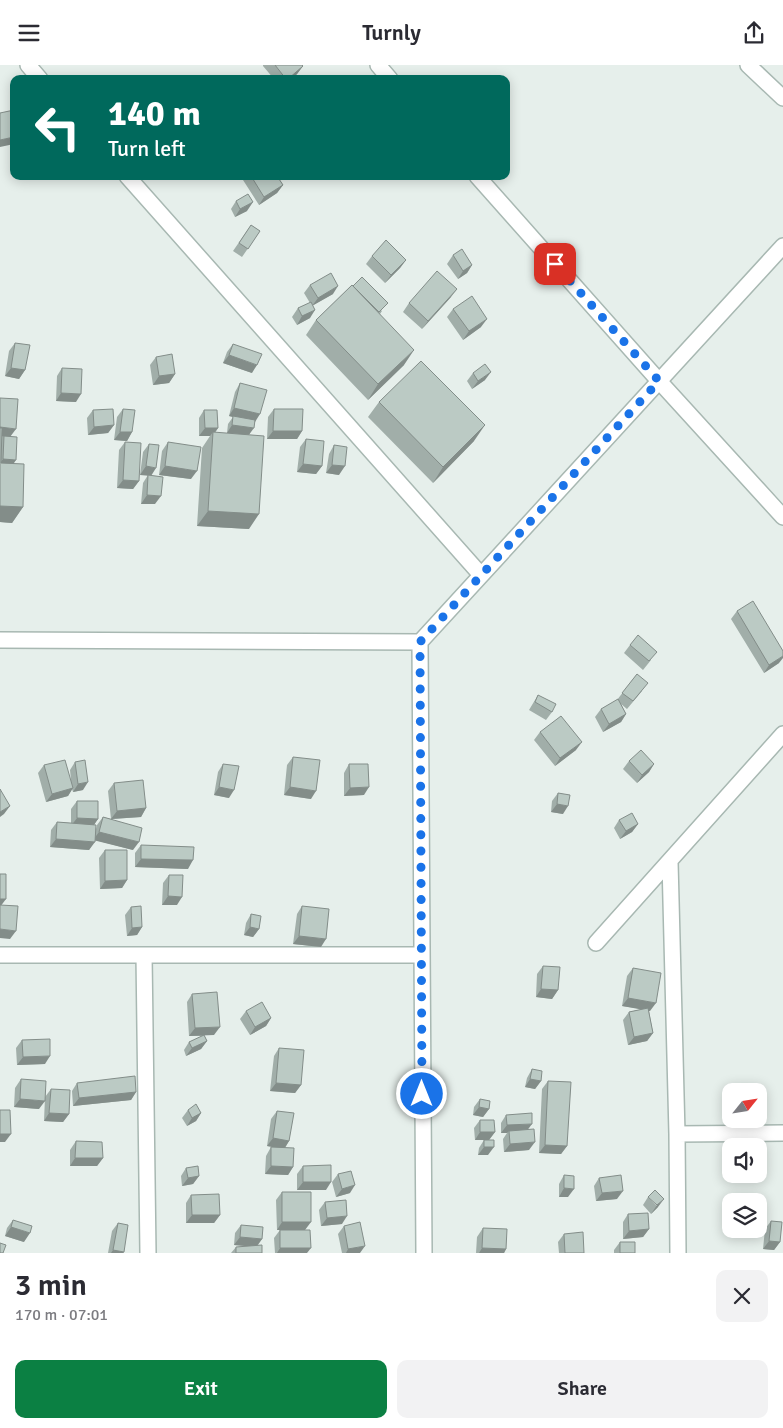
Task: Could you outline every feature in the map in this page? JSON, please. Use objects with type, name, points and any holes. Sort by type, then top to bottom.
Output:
[{"type":"street","points":[[28,65],[37,75]]},
{"type":"street","points":[[378,65],[387,75]]},
{"type":"street","points":[[748,65],[783,98]]},
{"type":"street","points":[[131,180],[481,575]]},
{"type":"street","points":[[481,180],[783,517]]},
{"type":"street","points":[[424,1253],[420,642],[783,246]]},
{"type":"street","points":[[0,640],[420,642]]},
{"type":"street","points":[[596,943],[783,734]]},
{"type":"street","points":[[670,861],[678,1253]]},
{"type":"street","points":[[0,955],[422,955]]},
{"type":"street","points":[[144,955],[148,1253]]},
{"type":"street","points":[[677,1134],[783,1133]]},
{"type":"building","points":[[275,65],[303,66],[293,75],[283,75]]},
{"type":"building","points":[[10,111],[10,138],[0,140],[0,113]]},
{"type":"building","points":[[253,180],[280,180],[283,185],[264,197]]},
{"type":"building","points":[[248,194],[253,202],[240,209],[236,201]]},
{"type":"building","points":[[251,225],[260,231],[248,249],[239,243]]},
{"type":"building","points":[[386,240],[406,260],[391,275],[372,256]]},
{"type":"building","points":[[462,249],[472,265],[463,271],[453,255]]},
{"type":"building","points":[[437,271],[457,289],[428,321],[409,303]]},
{"type":"building","points":[[331,273],[338,286],[318,298],[310,285]]},
{"type":"building","points":[[362,277],[388,303],[379,312],[353,286]]},
{"type":"building","points":[[352,285],[414,350],[378,384],[316,320]]},
{"type":"building","points":[[472,296],[487,319],[469,331],[453,309]]},
{"type":"building","points":[[311,302],[315,310],[302,316],[298,308]]},
{"type":"building","points":[[15,343],[30,345],[25,370],[11,368]]},
{"type":"building","points":[[233,344],[262,354],[257,365],[229,355]]},
{"type":"building","points":[[172,354],[175,374],[159,376],[156,357]]},
{"type":"building","points":[[421,361],[485,425],[443,467],[379,402]]},
{"type":"building","points":[[485,364],[491,372],[478,381],[473,373]]},
{"type":"building","points":[[62,368],[82,369],[81,394],[61,393]]},
{"type":"building","points":[[240,383],[267,390],[260,414],[234,408]]},
{"type":"building","points":[[0,398],[18,399],[16,429],[0,427]]},
{"type":"building","points":[[113,409],[114,425],[94,427],[93,410]]},
{"type":"building","points":[[123,409],[135,410],[132,432],[120,432]]},
{"type":"building","points":[[274,409],[303,409],[302,431],[273,431]]},
{"type":"building","points":[[204,410],[217,410],[218,428],[205,428]]},
{"type":"building","points":[[233,416],[255,420],[254,428],[232,425]]},
{"type":"building","points":[[0,428],[2,428],[1,463],[24,464],[23,507],[0,506]]},
{"type":"building","points":[[213,432],[264,436],[259,514],[208,511]]},
{"type":"building","points":[[4,436],[17,437],[16,460],[3,459]]},
{"type":"building","points":[[306,439],[324,441],[322,466],[303,464]]},
{"type":"building","points":[[125,442],[141,443],[139,481],[123,480]]},
{"type":"building","points":[[168,442],[201,447],[197,471],[165,466]]},
{"type":"building","points":[[149,444],[159,445],[156,468],[146,466]]},
{"type":"building","points":[[334,445],[347,447],[345,466],[332,465]]},
{"type":"building","points":[[148,475],[163,477],[161,496],[147,495]]},
{"type":"building","points":[[753,601],[783,651],[783,656],[769,665],[737,611]]},
{"type":"building","points":[[638,635],[657,652],[649,661],[630,645]]},
{"type":"building","points":[[637,674],[648,683],[633,701],[622,693]]},
{"type":"building","points":[[538,695],[556,704],[552,712],[535,702]]},
{"type":"building","points":[[618,699],[626,714],[609,724],[601,709]]},
{"type":"building","points":[[561,716],[582,742],[560,758],[540,732]]},
{"type":"building","points":[[641,750],[654,764],[642,775],[629,761]]},
{"type":"building","points":[[293,757],[320,760],[316,791],[290,787]]},
{"type":"building","points":[[65,760],[73,788],[52,794],[44,765]]},
{"type":"building","points":[[85,760],[88,782],[78,784],[75,762]]},
{"type":"building","points":[[223,764],[239,766],[234,790],[219,787]]},
{"type":"building","points":[[349,764],[368,764],[369,787],[350,788]]},
{"type":"building","points":[[143,780],[146,808],[117,811],[114,783]]},
{"type":"building","points":[[0,789],[10,806],[0,812]]},
{"type":"building","points":[[558,793],[570,795],[568,806],[557,804]]},
{"type":"building","points":[[77,801],[98,801],[98,819],[77,818]]},
{"type":"building","points":[[632,813],[638,824],[626,831],[619,820]]},
{"type":"building","points":[[103,817],[142,828],[139,842],[99,832]]},
{"type":"building","points":[[57,822],[96,825],[95,842],[56,839]]},
{"type":"building","points":[[141,845],[194,847],[193,860],[141,859]]},
{"type":"building","points":[[105,850],[127,850],[127,880],[105,881]]},
{"type":"building","points":[[0,874],[6,874],[6,899],[0,899]]},
{"type":"building","points":[[169,875],[183,875],[182,897],[168,896]]},
{"type":"building","points":[[0,905],[18,906],[16,931],[0,929]]},
{"type":"building","points":[[141,906],[142,927],[132,928],[131,907]]},
{"type":"building","points":[[302,906],[329,909],[326,939],[299,936]]},
{"type":"building","points":[[251,914],[261,916],[259,929],[250,927]]},
{"type":"building","points":[[543,966],[560,967],[558,990],[541,989]]},
{"type":"building","points":[[633,968],[661,973],[656,1003],[628,998]]},
{"type":"building","points":[[217,992],[220,1027],[195,1028],[192,994]]},
{"type":"building","points":[[262,1002],[271,1018],[255,1027],[246,1011]]},
{"type":"building","points":[[648,1008],[653,1033],[634,1037],[629,1012]]},
{"type":"building","points":[[204,1035],[207,1041],[192,1048],[189,1042]]},
{"type":"building","points":[[50,1039],[50,1056],[23,1057],[22,1040]]},
{"type":"building","points":[[279,1048],[304,1050],[301,1085],[276,1083]]},
{"type":"building","points":[[532,1069],[542,1071],[541,1081],[530,1079]]},
{"type":"building","points":[[135,1076],[136,1092],[79,1098],[77,1083]]},
{"type":"building","points":[[21,1079],[46,1081],[45,1101],[20,1099]]},
{"type":"building","points":[[548,1081],[571,1082],[567,1146],[545,1145]]},
{"type":"building","points":[[51,1089],[70,1090],[69,1114],[49,1113]]},
{"type":"building","points":[[480,1099],[490,1101],[489,1109],[479,1107]]},
{"type":"building","points":[[196,1104],[201,1113],[192,1118],[188,1110]]},
{"type":"building","points":[[0,1110],[10,1110],[11,1134],[0,1134]]},
{"type":"building","points":[[277,1111],[294,1113],[289,1141],[273,1138]]},
{"type":"building","points":[[532,1113],[532,1124],[507,1125],[506,1115]]},
{"type":"building","points":[[480,1120],[494,1120],[495,1132],[480,1132]]},
{"type":"building","points":[[534,1129],[535,1142],[510,1144],[509,1131]]},
{"type":"building","points":[[484,1140],[494,1140],[494,1147],[484,1147]]},
{"type":"building","points":[[76,1141],[102,1142],[103,1158],[75,1158]]},
{"type":"building","points":[[271,1147],[294,1148],[293,1167],[271,1166]]},
{"type":"building","points":[[331,1165],[331,1182],[303,1182],[303,1166]]},
{"type":"building","points":[[198,1166],[199,1176],[188,1178],[186,1168]]},
{"type":"building","points":[[351,1171],[355,1185],[342,1189],[338,1174]]},
{"type":"building","points":[[564,1175],[574,1176],[574,1189],[564,1188]]},
{"type":"building","points":[[621,1175],[623,1191],[602,1193],[599,1178]]},
{"type":"building","points":[[655,1190],[664,1199],[657,1205],[648,1197]]},
{"type":"building","points":[[282,1192],[311,1192],[311,1222],[282,1222]]},
{"type":"building","points":[[219,1194],[220,1215],[192,1215],[191,1195]]},
{"type":"building","points":[[346,1200],[347,1216],[327,1218],[325,1202]]},
{"type":"building","points":[[648,1213],[649,1229],[629,1231],[628,1214]]},
{"type":"building","points":[[13,1220],[32,1226],[30,1233],[11,1227]]},
{"type":"building","points":[[771,1221],[782,1222],[780,1242],[769,1241]]},
{"type":"building","points":[[360,1222],[365,1246],[348,1249],[344,1226]]},
{"type":"building","points":[[118,1223],[128,1225],[124,1252],[113,1250]]},
{"type":"building","points":[[241,1225],[263,1227],[262,1239],[240,1237]]},
{"type":"building","points":[[483,1228],[507,1229],[506,1249],[482,1248]]},
{"type":"building","points":[[280,1230],[310,1230],[311,1248],[280,1248]]},
{"type":"building","points":[[583,1232],[584,1253],[565,1253],[564,1234]]},
{"type":"building","points":[[620,1242],[635,1242],[635,1253],[620,1253]]},
{"type":"building","points":[[0,1243],[6,1245],[3,1253],[0,1253]]},
{"type":"building","points":[[262,1245],[262,1253],[236,1253],[236,1247]]},
{"type":"route","points":[[422,1094],[420,642],[659,381],[555,264]]}]
